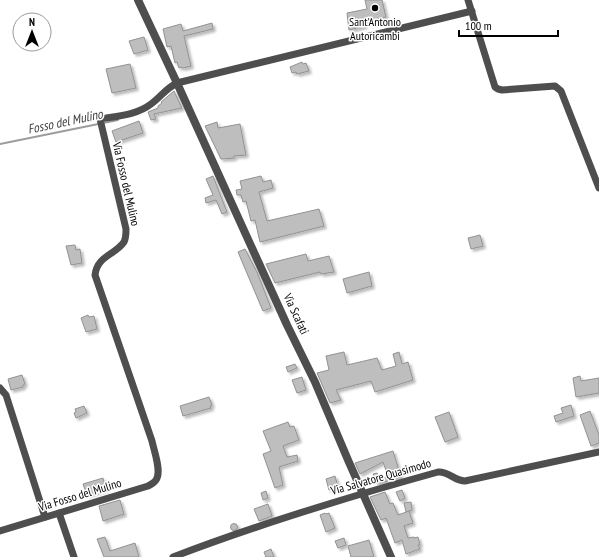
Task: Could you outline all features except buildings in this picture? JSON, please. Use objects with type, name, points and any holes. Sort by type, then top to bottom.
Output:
[{"type":"street","name":"Via Scafati","points":[[138,0],[177,82],[287,325],[315,382],[391,557]]},
{"type":"street","points":[[468,0],[494,83],[498,89],[506,90],[548,85],[555,86],[561,90],[599,188]]},
{"type":"street","name":"Via Fosso del Mulino","points":[[0,531],[148,486],[155,482],[158,477],[158,467],[152,441],[95,275],[96,267],[123,242],[126,236],[126,229],[100,119],[137,112],[151,104],[169,87],[177,82],[472,11]]},
{"type":"street","points":[[0,388],[6,395],[45,517]]},
{"type":"street","name":"Via Salvatore Quasimodo","points":[[172,557],[263,525],[362,493],[438,472],[447,473],[456,479],[464,481],[599,452]]},
{"type":"street","points":[[59,513],[74,557]]},
{"type":"waterway","name":"Fosso del Mulino","points":[[0,144],[118,120]]},
{"type":"place","name":"Sant'Antonio Autoricambi","points":[[375,8]]}]
